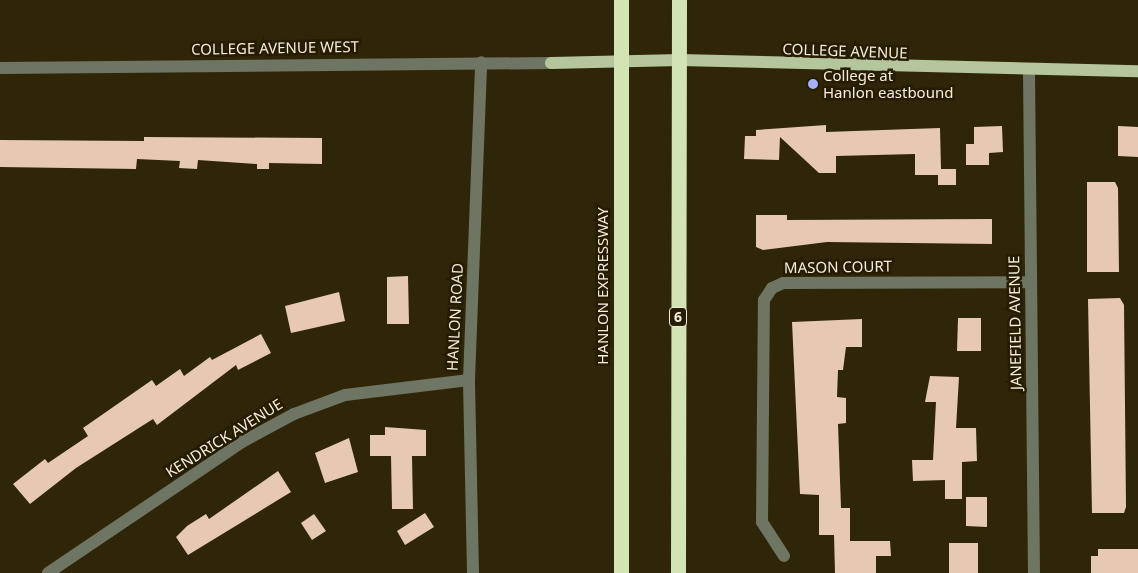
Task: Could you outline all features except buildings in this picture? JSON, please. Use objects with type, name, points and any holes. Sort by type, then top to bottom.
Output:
[{"type":"highway","name":"HANLON EXPRESSWAY","points":[[621,0],[621,573]]},
{"type":"highway","name":"6","points":[[678,573],[679,0]]},
{"type":"main road","name":"COLLEGE AVENUE","points":[[551,63],[620,64],[680,60],[1029,72],[1138,72]]},
{"type":"street","name":"COLLEGE AVENUE WEST","points":[[0,68],[481,62],[551,63]]},
{"type":"street","name":"HANLON ROAD","points":[[473,573],[468,380],[481,62]]},
{"type":"street","name":"JANEFIELD AVENUE","points":[[1029,72],[1034,573]]},
{"type":"street","name":"MASON COURT","points":[[784,556],[762,522],[764,300],[772,288],[783,283],[1031,282]]},
{"type":"street","name":"KENDRICK AVENUE","points":[[48,573],[242,442],[294,414],[345,395],[468,380]]},
{"type":"place","name":"College at Hanlon eastbound","points":[[813,84]]}]
